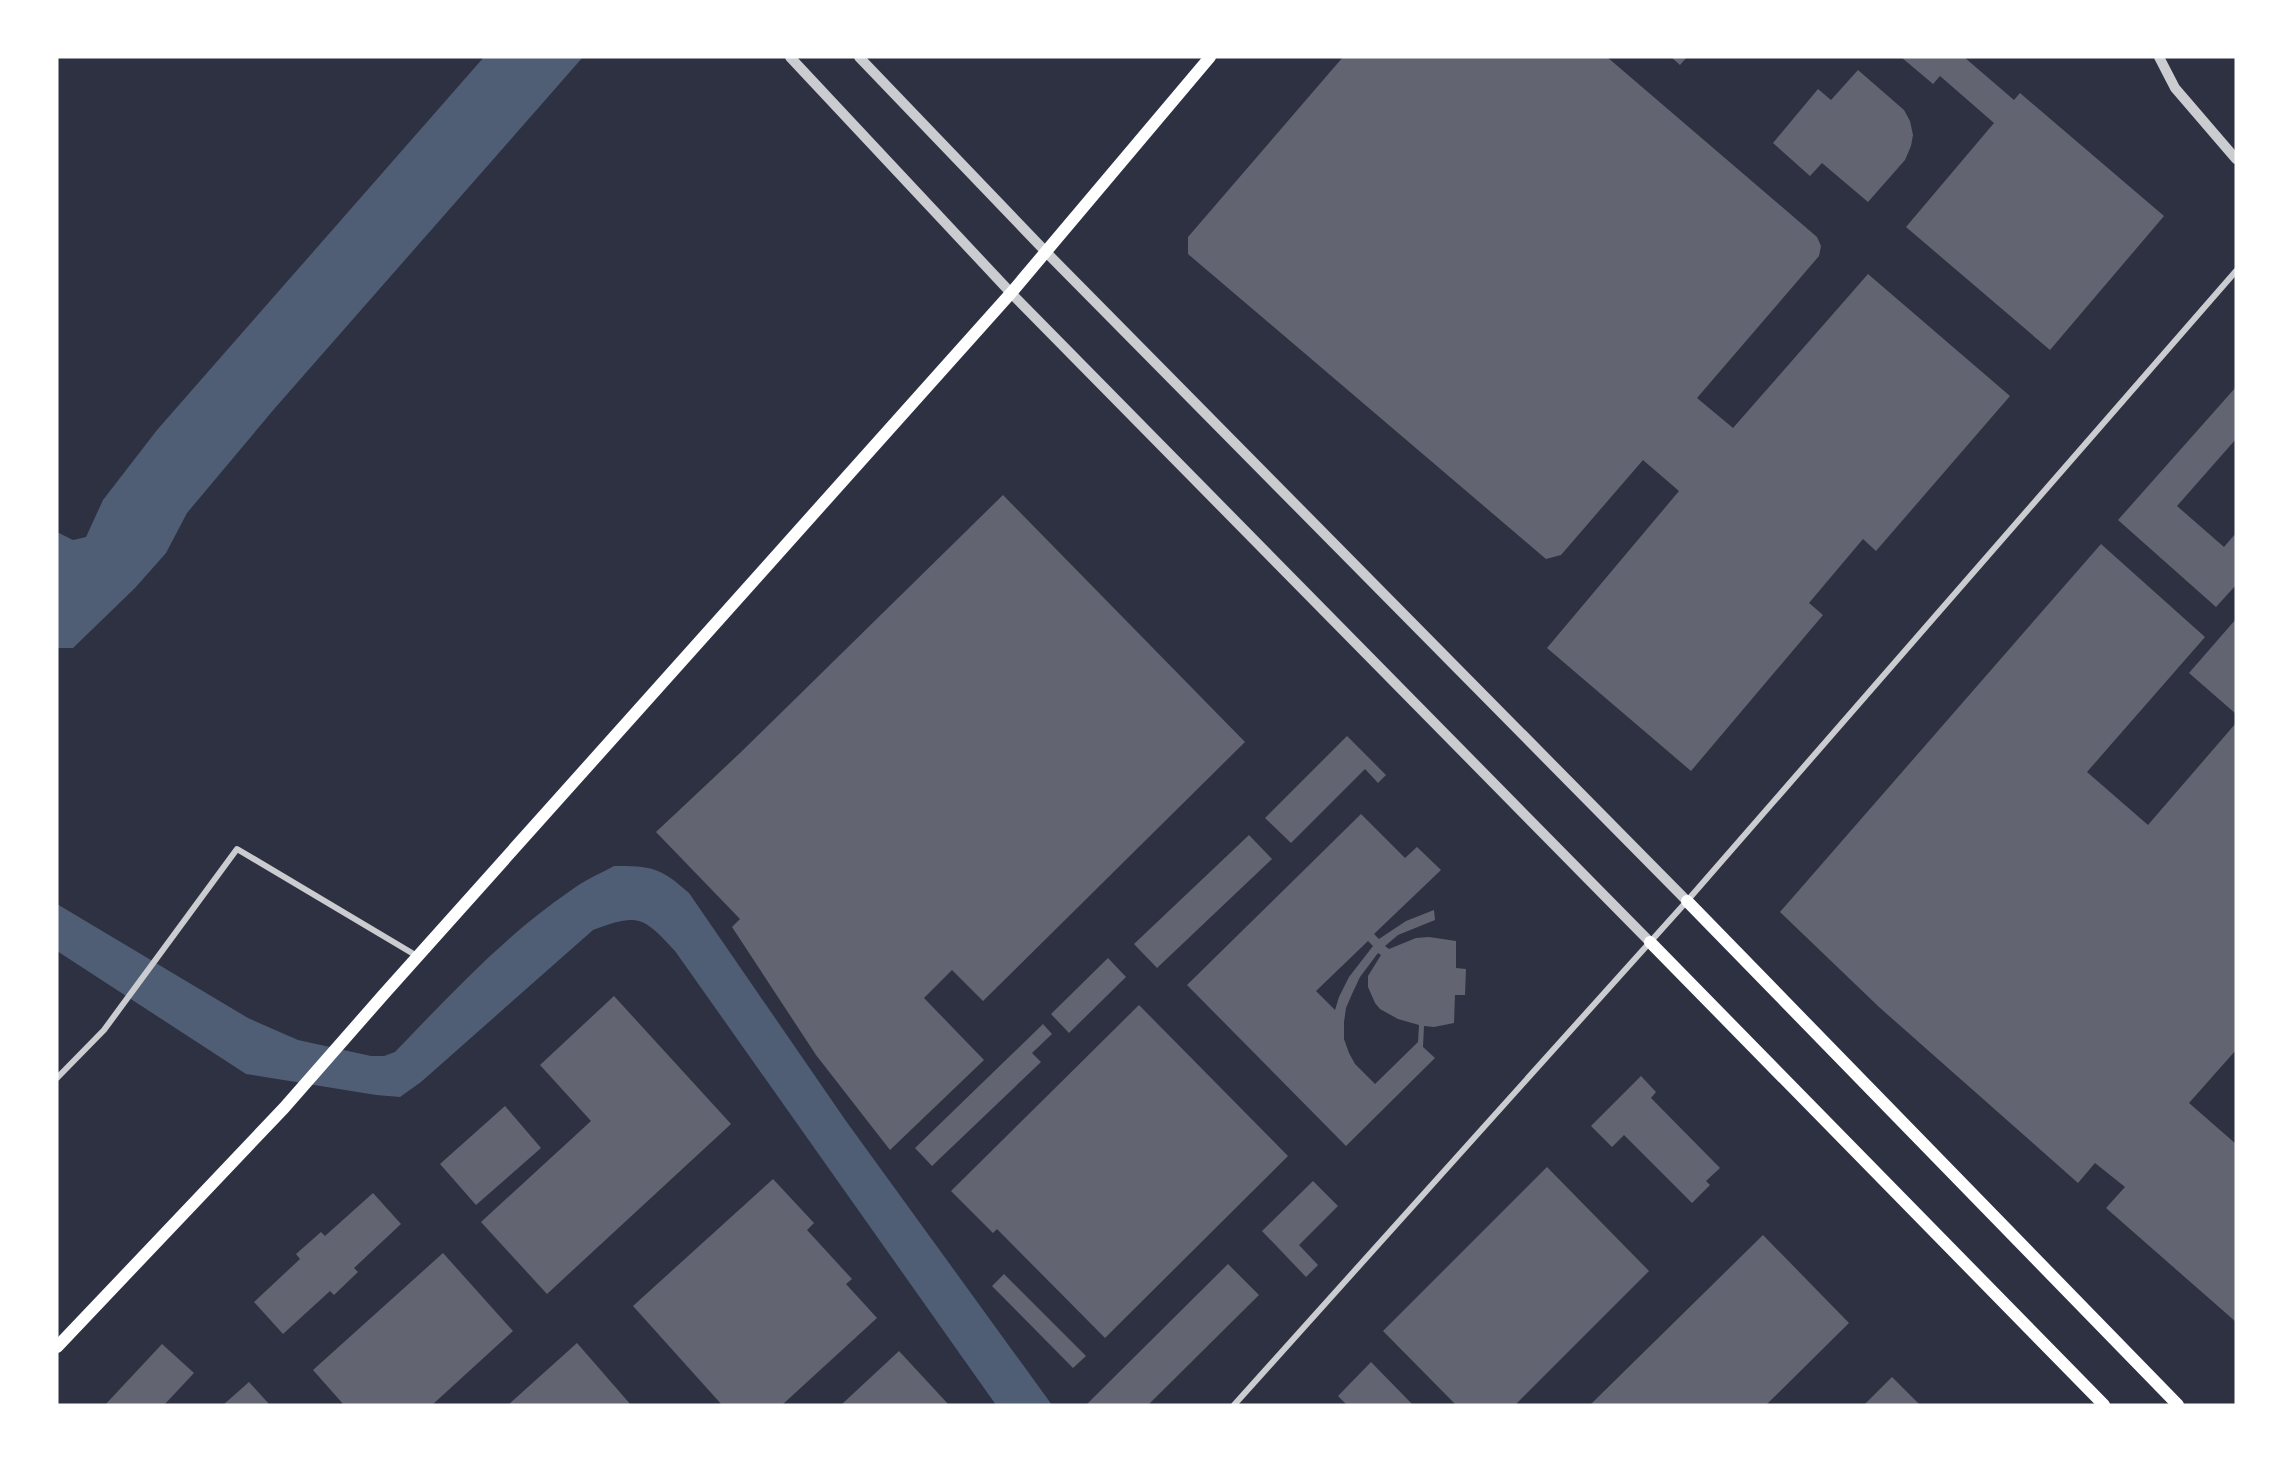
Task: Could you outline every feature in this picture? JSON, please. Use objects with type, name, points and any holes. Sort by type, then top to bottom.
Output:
[{"type":"main road","points":[[57,1347],[284,1108],[417,956],[1011,293],[1210,57]]},
{"type":"main road","points":[[1687,901],[2178,1405]]},
{"type":"main road","points":[[1650,942],[2104,1405]]},
{"type":"street","points":[[790,57],[1011,293],[1650,942]]},
{"type":"street","points":[[860,57],[1046,252],[1687,901]]},
{"type":"street","points":[[2159,57],[2175,88],[2236,159]]},
{"type":"street","points":[[1234,1405],[1687,901],[2236,271]]},
{"type":"street","points":[[57,1078],[104,1030],[237,849],[417,956]]},
{"type":"water","points":[[484,57],[583,57],[275,408],[187,513],[166,553],[135,588],[73,648],[57,648],[57,532],[73,540],[86,537],[103,500],[157,430]]},
{"type":"water","points":[[614,866],[654,870],[670,878],[689,893],[846,1121],[1052,1405],[996,1405],[675,951],[647,924],[630,920],[620,921],[593,930],[421,1082],[400,1097],[246,1074],[57,951],[57,904],[248,1018],[298,1040],[371,1056],[384,1056],[395,1052],[478,967],[546,908],[575,887]]},
{"type":"building","points":[[1343,57],[1607,57],[1817,237],[1821,246],[1819,256],[1697,398],[1733,428],[1868,274],[2010,396],[1876,551],[1863,539],[1809,603],[1823,615],[1691,771],[1547,648],[1679,491],[1643,460],[1561,555],[1546,559],[1188,254],[1188,237]]},
{"type":"building","points":[[1671,57],[1687,57],[1680,65]]},
{"type":"building","points":[[1901,57],[1964,57],[2014,100],[2020,93],[2164,216],[2050,350],[1906,227],[1994,123],[1940,76],[1933,84]]},
{"type":"building","points":[[1858,70],[1904,110],[1910,121],[1913,135],[1905,160],[1868,202],[1822,163],[1810,176],[1773,143],[1818,89],[1831,100]]},
{"type":"building","points":[[2236,387],[2236,439],[2177,506],[2224,547],[2236,533],[2236,585],[2216,607],[2118,520]]},
{"type":"building","points":[[1003,495],[1245,742],[983,1001],[952,970],[924,998],[984,1060],[890,1150],[816,1055],[732,927],[740,919],[656,832],[740,753]]},
{"type":"building","points":[[2101,544],[2205,637],[2087,772],[2148,825],[2236,723],[2236,1050],[2189,1103],[2236,1144],[2236,1322],[2106,1208],[2125,1187],[2095,1163],[2078,1183],[1879,1007],[1780,912]]},
{"type":"building","points":[[2236,619],[2236,714],[2189,673]]},
{"type":"building","points":[[1347,736],[1386,775],[1378,783],[1365,769],[1291,843],[1265,818]]},
{"type":"building","points":[[1361,814],[1405,858],[1417,847],[1441,870],[1374,934],[1379,939],[1406,921],[1434,910],[1435,920],[1398,935],[1385,946],[1389,949],[1416,938],[1429,937],[1456,941],[1456,968],[1466,969],[1465,995],[1455,995],[1454,1023],[1434,1027],[1424,1026],[1423,1047],[1435,1058],[1346,1146],[1187,985]],"holes":[[[1368,941],[1373,946],[1349,977],[1335,1010],[1316,991]],[[1378,953],[1381,955],[1368,976],[1368,987],[1375,1003],[1380,1009],[1398,1019],[1419,1025],[1418,1042],[1375,1084],[1355,1064],[1349,1053],[1344,1039],[1344,1022],[1346,1008],[1360,977]]]},
{"type":"building","points":[[1249,835],[1272,859],[1157,968],[1134,944]]},
{"type":"building","points":[[1108,958],[1126,977],[1069,1033],[1051,1014]]},
{"type":"building","points":[[614,996],[731,1124],[547,1294],[481,1222],[591,1121],[540,1065]]},
{"type":"building","points":[[1139,1005],[1288,1156],[1105,1338],[997,1229],[993,1233],[951,1191]]},
{"type":"building","points":[[1043,1024],[1052,1034],[1032,1053],[1041,1062],[932,1166],[915,1148]]},
{"type":"building","points":[[1641,1076],[1656,1092],[1651,1098],[1720,1168],[1706,1181],[1710,1185],[1692,1203],[1624,1135],[1612,1147],[1591,1126]]},
{"type":"building","points":[[505,1106],[541,1148],[476,1205],[440,1164]]},
{"type":"building","points":[[1547,1167],[1649,1271],[1515,1405],[1456,1405],[1383,1331]]},
{"type":"building","points":[[773,1179],[814,1223],[807,1230],[852,1279],[846,1284],[877,1318],[782,1405],[722,1405],[633,1306]]},
{"type":"building","points":[[1313,1181],[1338,1206],[1299,1245],[1318,1265],[1306,1277],[1262,1231]]},
{"type":"building","points":[[373,1193],[401,1224],[354,1268],[358,1272],[334,1295],[330,1291],[283,1334],[254,1302],[300,1259],[296,1254],[321,1232],[325,1236]]},
{"type":"building","points":[[1763,1235],[1849,1323],[1766,1405],[1590,1405]]},
{"type":"building","points":[[443,1253],[513,1331],[432,1405],[344,1405],[313,1370]]},
{"type":"building","points":[[1228,1264],[1259,1295],[1148,1405],[1086,1405]]},
{"type":"building","points":[[1004,1274],[1086,1356],[1073,1368],[992,1286]]},
{"type":"building","points":[[577,1343],[631,1405],[508,1405]]},
{"type":"building","points":[[162,1344],[194,1373],[164,1405],[105,1405]]},
{"type":"building","points":[[899,1351],[949,1405],[841,1405]]},
{"type":"building","points":[[1371,1362],[1413,1405],[1347,1405],[1338,1396]]},
{"type":"building","points":[[1892,1377],[1920,1405],[1864,1405]]},
{"type":"building","points":[[249,1382],[270,1405],[223,1405]]}]
